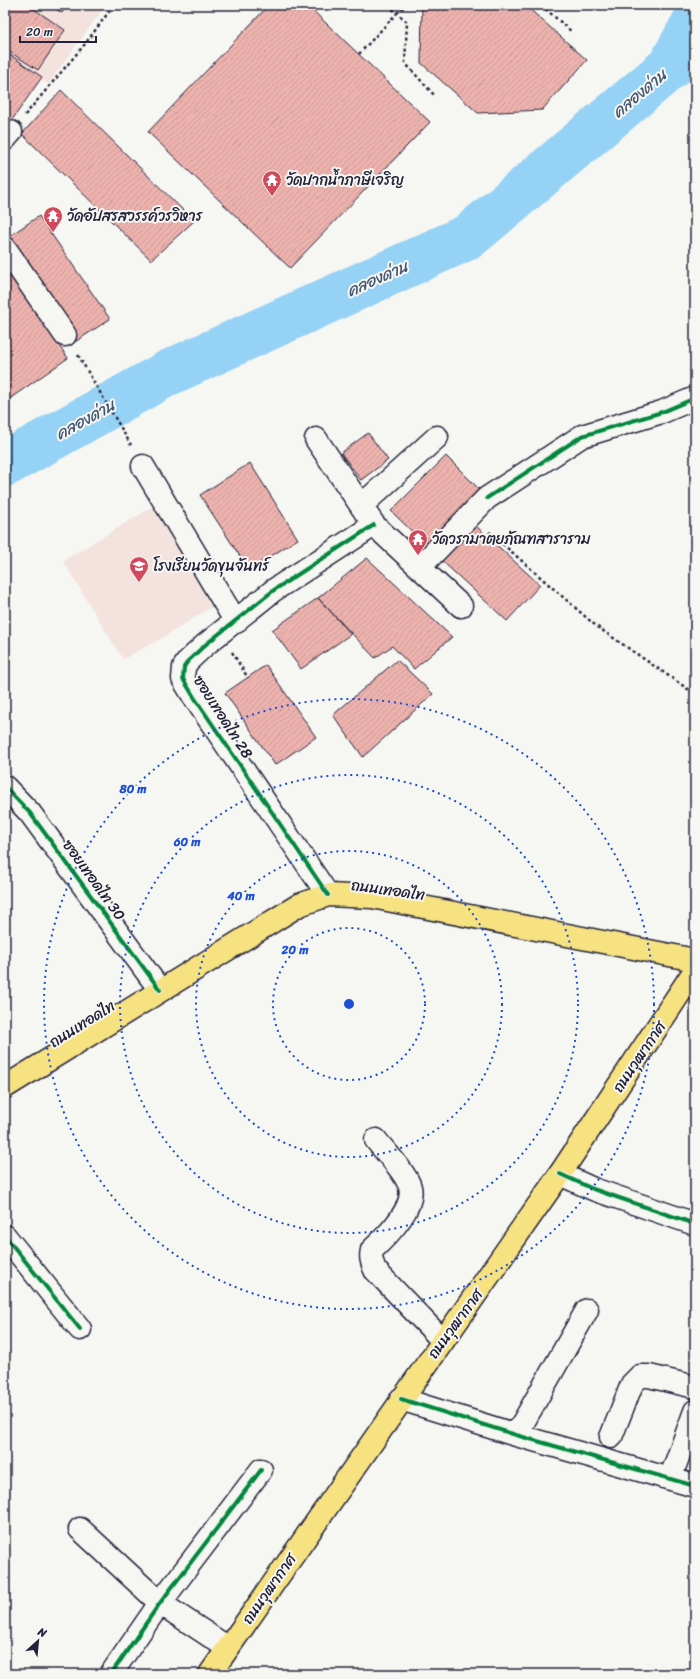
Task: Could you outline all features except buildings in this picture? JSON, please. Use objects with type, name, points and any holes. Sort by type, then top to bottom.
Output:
[{"type":"main road","name":"ถนนเทอดไท","points":[[5,1086],[299,905],[328,895],[372,896],[695,960]]},
{"type":"main road","name":"ถนนวุฒากาศ","points":[[210,1674],[401,1399],[560,1174],[695,970]]},
{"type":"street","points":[[5,248],[70,343]]},
{"type":"street","points":[[420,567],[487,498],[582,436],[662,412],[695,398]]},
{"type":"street","points":[[361,506],[437,437]]},
{"type":"street","points":[[316,438],[374,525],[461,606]]},
{"type":"street","points":[[138,458],[228,628]]},
{"type":"street","name":"ซอยเทอดไท 28","points":[[328,895],[301,857],[183,679],[184,667],[188,661],[274,590],[374,525]]},
{"type":"street","name":"ซอยเทอดไท 30","points":[[5,787],[30,813],[160,990]]},
{"type":"street","points":[[376,1140],[409,1183],[410,1198],[401,1219],[372,1250],[370,1255],[376,1270],[443,1341]]},
{"type":"street","points":[[560,1174],[593,1189],[695,1224]]},
{"type":"street","points":[[5,1236],[80,1329]]},
{"type":"street","points":[[516,1435],[587,1310]]},
{"type":"street","points":[[611,1437],[632,1384],[640,1376],[649,1376],[695,1387]]},
{"type":"street","points":[[401,1399],[516,1435],[695,1486]]},
{"type":"street","points":[[670,1479],[695,1411]]},
{"type":"street","points":[[111,1674],[160,1603],[261,1470]]},
{"type":"street","points":[[80,1529],[160,1603],[228,1648]]},
{"type":"path","points":[[8,136],[85,44],[114,5]]},
{"type":"path","points":[[388,5],[406,22],[405,63],[435,96]]},
{"type":"path","points":[[359,54],[406,5]]},
{"type":"path","points":[[541,5],[572,32]]},
{"type":"path","points":[[70,343],[138,458]]},
{"type":"path","points":[[470,516],[596,626],[695,694]]},
{"type":"path","points":[[228,628],[248,678]]},
{"type":"shaded area","points":[[5,5],[106,5],[48,84],[5,56]]},
{"type":"shaded area","name":"โรงเรียนวัดขุนจันทร์","points":[[157,504],[215,605],[162,638],[123,659],[63,561]]},
{"type":"waterway","name":"คลองด่าน","points":[[5,464],[168,373],[468,237],[670,67],[695,22]]},
{"type":"cycle path","points":[[487,498],[582,436],[662,412],[695,398]]},
{"type":"cycle path","points":[[328,895],[194,697],[183,679],[184,667],[188,661],[205,645],[274,590],[374,525]]},
{"type":"cycle path","points":[[5,787],[30,813],[160,990]]},
{"type":"cycle path","points":[[560,1174],[593,1189],[695,1224]]},
{"type":"cycle path","points":[[5,1236],[80,1329]]},
{"type":"cycle path","points":[[401,1399],[516,1435],[695,1486]]},
{"type":"cycle path","points":[[111,1674],[160,1603],[261,1470]]},
{"type":"place","name":"วัดปากน้ำภาษีเจริญ","points":[[272,197]]},
{"type":"place","name":"วัดอัปสรสวรรค์วรวิหาร","points":[[53,233]]},
{"type":"place","name":"วัดวรามาตยภัณฑสาราราม","points":[[418,556]]},
{"type":"place","name":"โรงเรียนวัดขุนจันทร์","points":[[139,583]]}]
